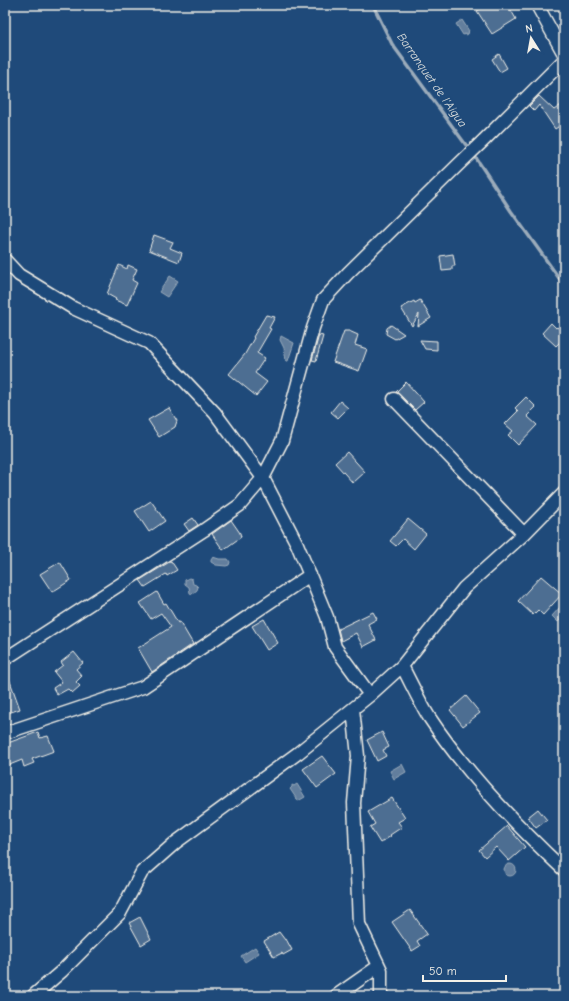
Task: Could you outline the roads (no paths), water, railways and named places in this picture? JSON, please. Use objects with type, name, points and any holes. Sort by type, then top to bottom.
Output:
[{"type":"street","points":[[537,5],[564,54]]},
{"type":"street","points":[[5,659],[240,505],[263,478],[282,441],[313,328],[323,300],[348,273],[564,60]]},
{"type":"street","points":[[5,260],[19,274],[73,308],[149,343],[215,413],[263,478],[297,544],[327,617],[335,647],[370,695]]},
{"type":"street","points":[[394,399],[524,534]]},
{"type":"street","points":[[33,996],[62,971],[120,913],[142,872],[175,843],[298,753],[370,695],[402,666],[464,588],[524,534],[564,493]]},
{"type":"street","points":[[5,733],[143,687],[310,575]]},
{"type":"street","points":[[402,666],[421,704],[441,734],[498,803],[564,870]]},
{"type":"street","points":[[354,708],[358,756],[354,804],[359,924],[381,970],[381,996]]},
{"type":"street","points":[[336,996],[379,966]]},
{"type":"water","points":[[462,20],[469,31],[469,33],[465,35],[463,35],[456,24]]},
{"type":"water","points":[[170,276],[178,281],[167,297],[159,292]]},
{"type":"water","points":[[281,336],[294,343],[288,361],[286,361],[284,348],[280,340]]},
{"type":"water","points":[[213,557],[228,559],[230,562],[229,565],[216,565],[211,562]]},
{"type":"water","points":[[189,578],[192,579],[193,584],[198,587],[192,594],[190,593],[189,587],[185,584],[185,580]]},
{"type":"water","points":[[562,605],[564,606],[564,616],[558,622],[552,616]]},
{"type":"water","points":[[402,764],[406,772],[394,779],[390,771]]},
{"type":"water","points":[[297,784],[305,797],[298,801],[290,789],[292,785],[294,786]]},
{"type":"water","points":[[510,864],[514,866],[516,870],[514,874],[510,876],[506,874],[504,870],[506,866]]},
{"type":"water","points":[[255,947],[259,953],[245,962],[241,956]]},
{"type":"waterway","name":"Barranquet de l'Aigua","points":[[373,5],[392,44],[466,145]]},
{"type":"waterway","points":[[476,158],[511,211],[564,285]]}]
